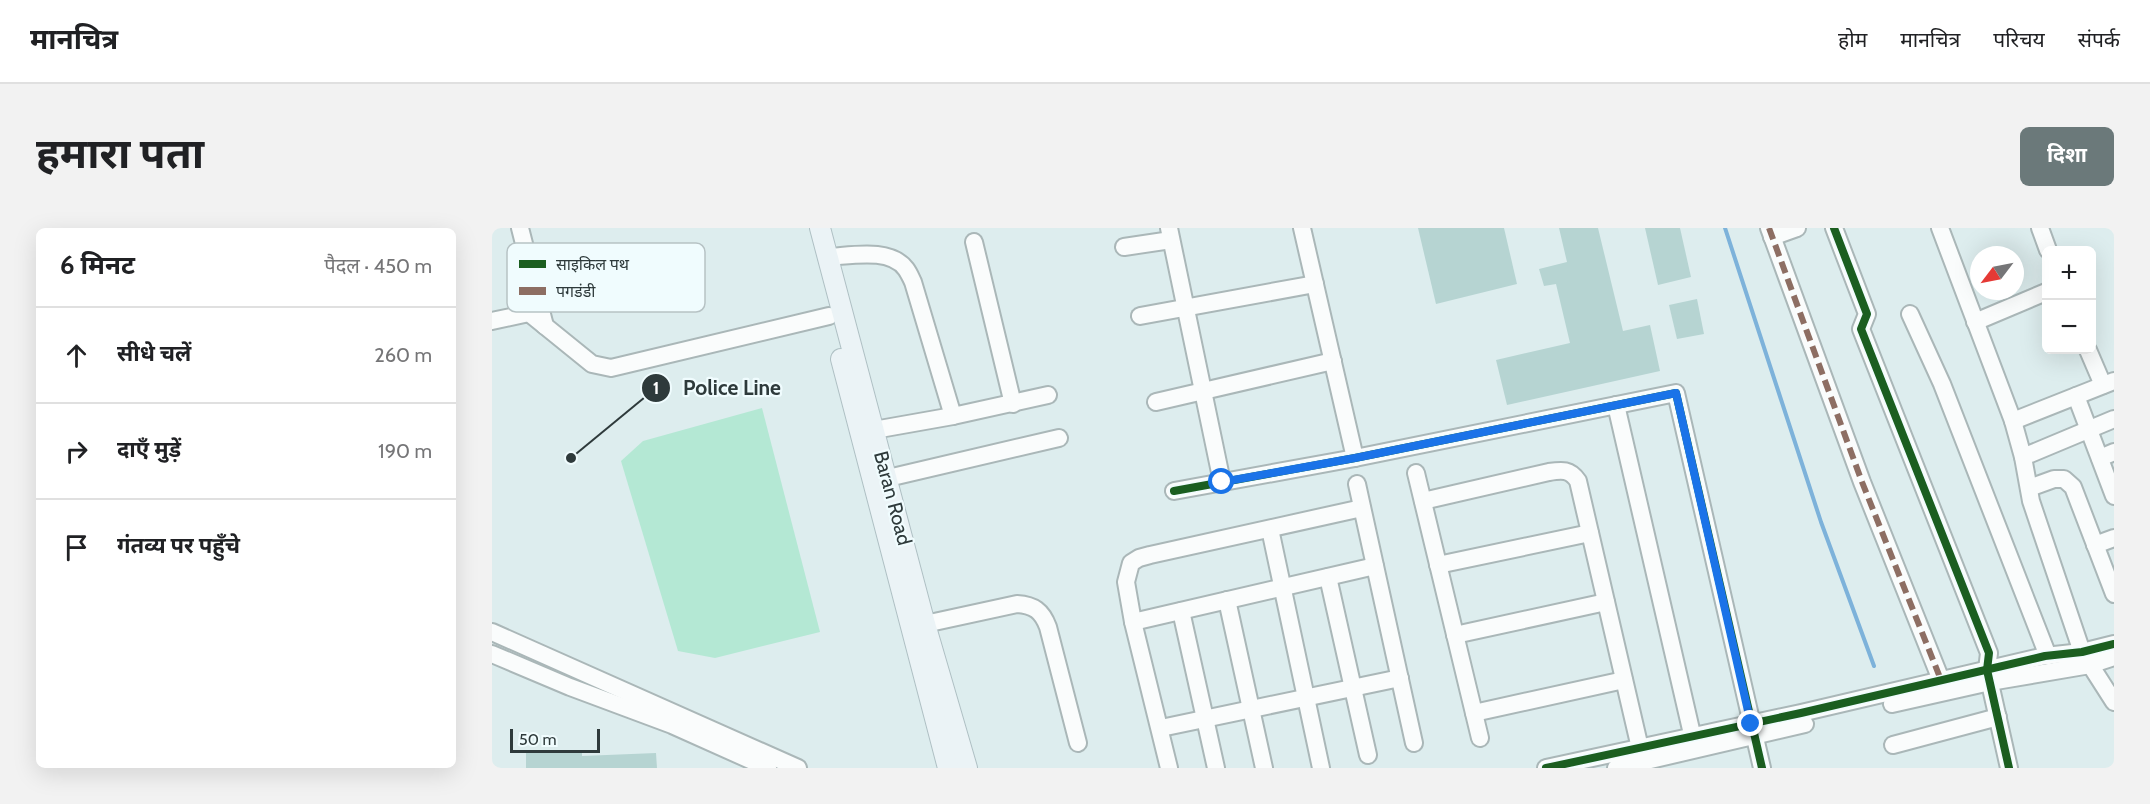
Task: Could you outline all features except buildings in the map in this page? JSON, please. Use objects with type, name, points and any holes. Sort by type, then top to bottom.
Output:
[{"type":"main road","name":"Baran Road","points":[[808,228],[948,768]]},
{"type":"main road","name":"Baran Road","points":[[820,228],[925,624],[967,768]]},
{"type":"street","points":[[520,228],[524,243]]},
{"type":"street","points":[[1302,228],[1355,458]]},
{"type":"street","points":[[1797,228],[1771,233],[1862,482],[1941,680]]},
{"type":"street","points":[[1834,228],[1867,314],[1861,329],[1989,653],[1989,676],[2009,768]]},
{"type":"street","points":[[1940,228],[2013,421],[2023,457],[2031,501],[2086,658],[2114,702]]},
{"type":"street","points":[[2040,228],[2047,246]]},
{"type":"street","points":[[1124,247],[1170,234],[1222,482]]},
{"type":"street","points":[[974,242],[1013,404]]},
{"type":"street","points":[[827,257],[872,255],[892,257],[906,268],[913,282],[953,416]]},
{"type":"street","points":[[1140,316],[1315,284]]},
{"type":"street","points":[[1975,322],[2042,294]]},
{"type":"street","points":[[541,312],[545,326]]},
{"type":"street","points":[[492,321],[529,313],[592,364],[611,368],[829,316]]},
{"type":"street","points":[[1910,314],[1942,384],[2048,656]]},
{"type":"street","points":[[2013,421],[2108,383],[2090,354]]},
{"type":"street","points":[[1156,402],[1333,361]]},
{"type":"street","points":[[1174,491],[1355,458],[1676,393],[1762,768]]},
{"type":"street","points":[[874,430],[1013,404],[1048,395]]},
{"type":"street","points":[[2076,396],[2089,429],[2107,455],[2114,496]]},
{"type":"street","points":[[1616,405],[1695,743]]},
{"type":"street","points":[[2023,457],[2114,419]]},
{"type":"street","points":[[888,478],[1059,438]]},
{"type":"street","points":[[1423,501],[1563,470],[1573,473],[1578,481],[1640,748]]},
{"type":"street","points":[[1416,473],[1480,738]]},
{"type":"street","points":[[2029,488],[2064,478],[2073,487],[2114,594]]},
{"type":"street","points":[[1357,484],[1414,743]]},
{"type":"street","points":[[1169,768],[1161,728],[1133,622],[1126,582],[1131,563],[1150,555],[1362,508]]},
{"type":"street","points":[[1270,529],[1321,768]]},
{"type":"street","points":[[1438,565],[1590,533]]},
{"type":"street","points":[[2095,545],[2114,538]]},
{"type":"street","points":[[1133,622],[1375,567]]},
{"type":"street","points":[[1328,577],[1368,755]]},
{"type":"street","points":[[1227,600],[1264,768]]},
{"type":"street","points":[[1455,635],[1606,602]]},
{"type":"street","points":[[925,624],[1017,604],[1027,604],[1037,608],[1044,616],[1048,627],[1078,743]]},
{"type":"street","points":[[1181,611],[1216,768]]},
{"type":"street","points":[[492,632],[798,768]]},
{"type":"street","points":[[1616,768],[1695,743],[1989,676],[2086,658],[2114,644]]},
{"type":"street","points":[[492,654],[672,725],[768,768]]},
{"type":"street","points":[[1753,730],[1941,680],[1989,676],[2048,656],[2114,657]]},
{"type":"street","points":[[1161,728],[1400,678]]},
{"type":"street","points":[[1474,712],[1624,680]]},
{"type":"street","points":[[1893,745],[1998,717]]},
{"type":"street","points":[[1546,768],[1640,748],[1695,743]]},
{"type":"green space","points":[[762,408],[820,632],[715,658],[678,651],[621,461],[643,441]]},
{"type":"waterway","points":[[1725,228],[1821,522],[1874,666]]},
{"type":"marked path","points":[[1769,228],[1862,482],[1941,680]]},
{"type":"cycle path","points":[[1834,228],[1867,314],[1861,329],[1989,653],[1987,670],[2009,768]]},
{"type":"cycle path","points":[[1174,491],[1355,458],[1676,393],[1762,768]]},
{"type":"cycle path","points":[[1546,768],[1801,713],[2045,656],[2082,652],[2114,644]]},
{"type":"place","name":"Police Line","points":[[571,458]]},
{"type":"route","points":[[1222,482],[1355,458],[1676,393],[1751,724]]}]
